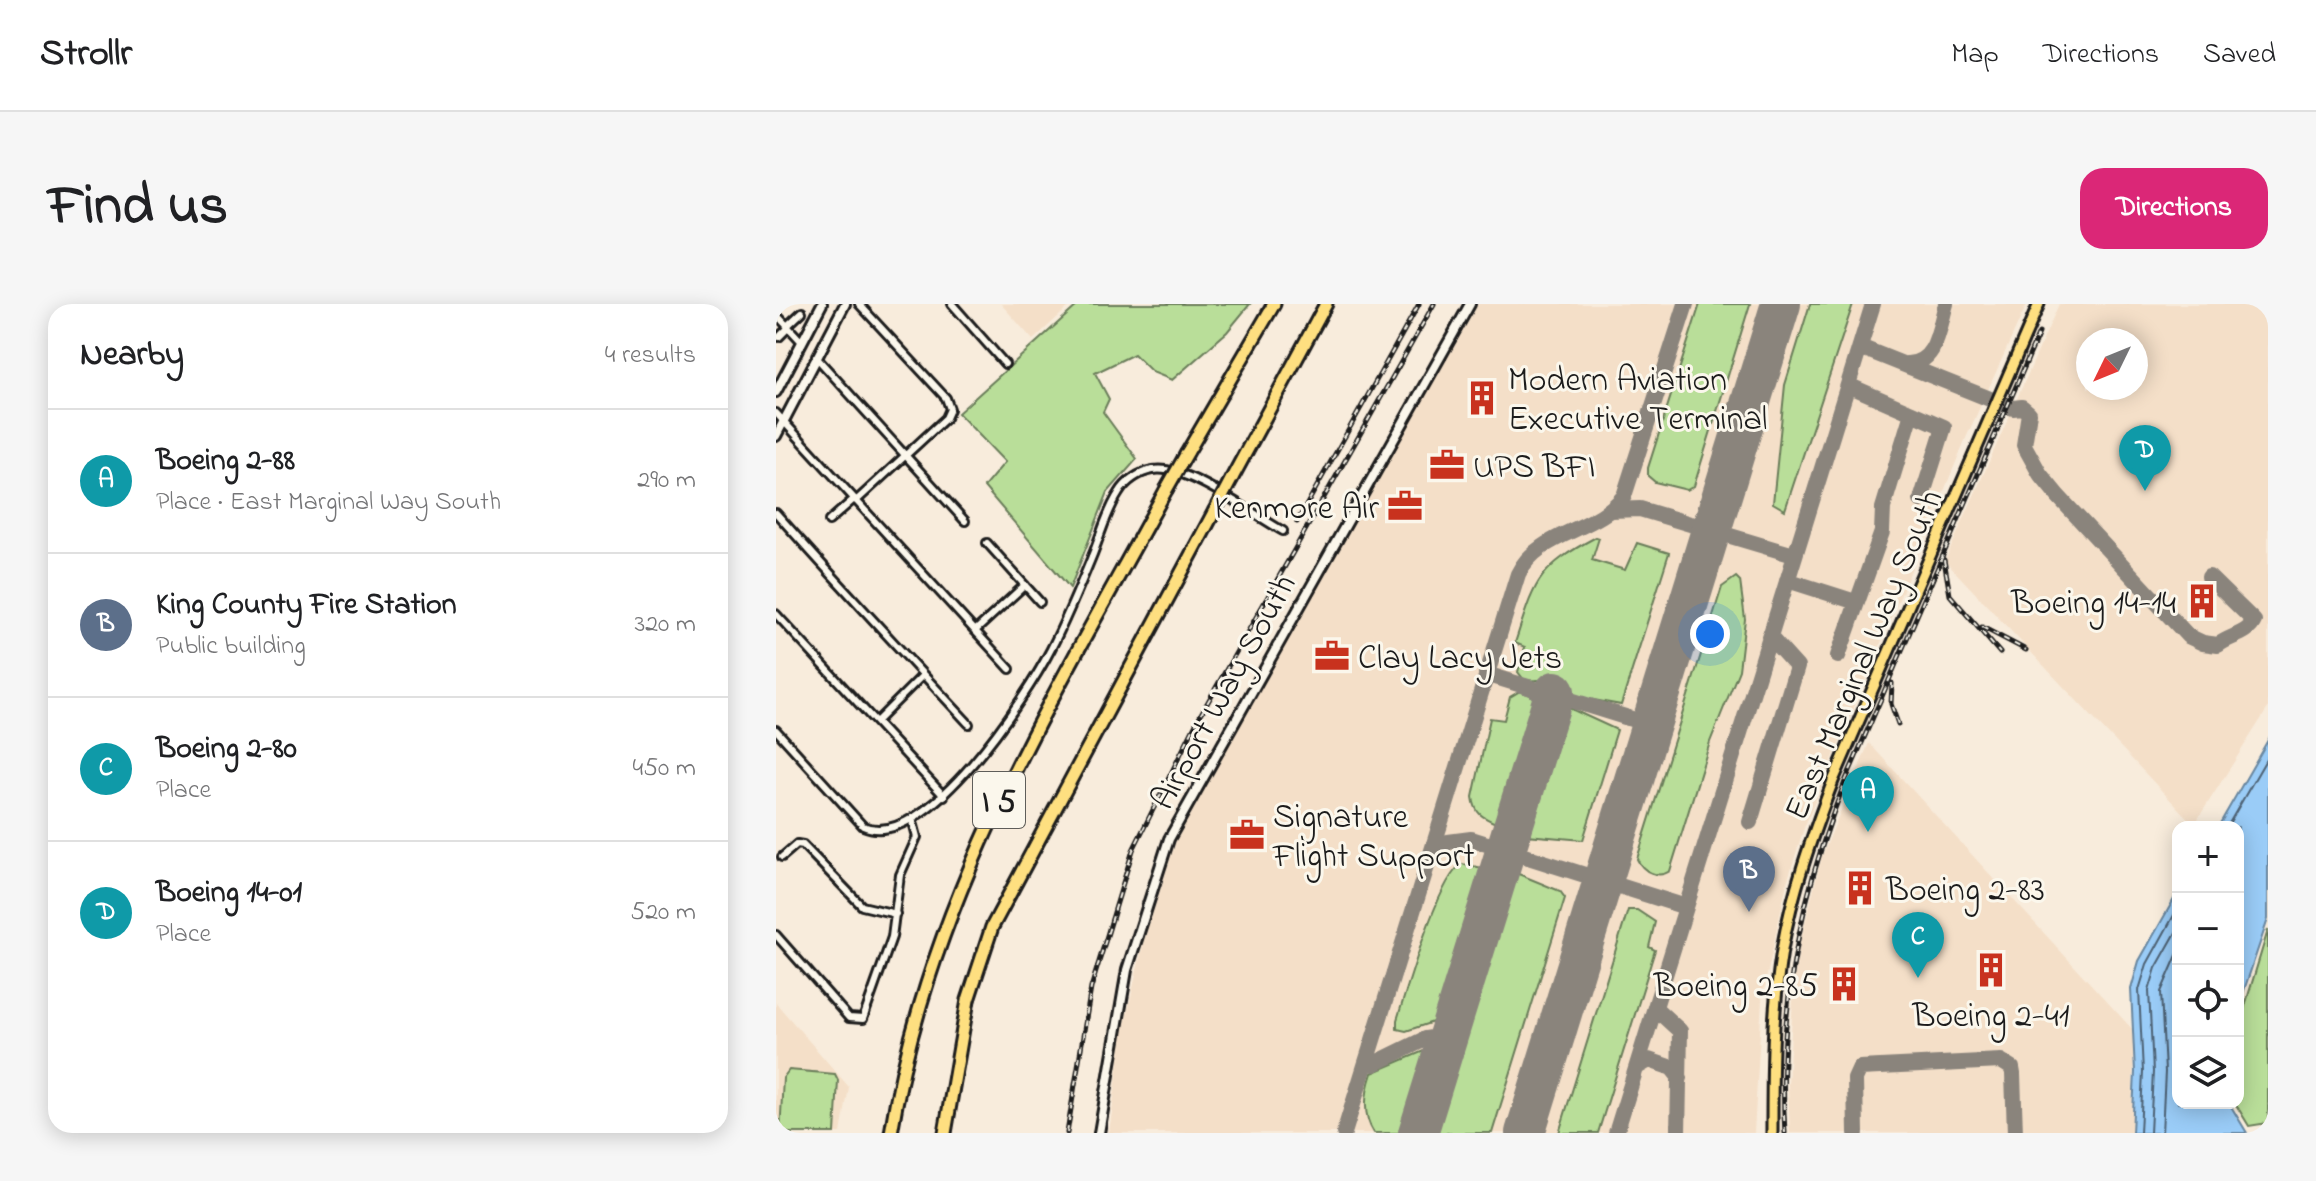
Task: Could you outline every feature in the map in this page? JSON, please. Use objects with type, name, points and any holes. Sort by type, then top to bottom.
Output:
[{"type":"highway","name":"I 5","points":[[891,1133],[915,1024],[965,873],[1005,787],[1166,490],[1274,304]]},
{"type":"highway","name":"I 5","points":[[945,1133],[951,1085],[977,969],[1015,878],[1326,304]]},
{"type":"main road","points":[[776,392],[822,304]]},
{"type":"main road","points":[[776,436],[845,304]]},
{"type":"main road","name":"Airport Way South","points":[[1099,1133],[1123,983],[1169,839],[1470,304]]},
{"type":"main road","name":"East Marginal Way South","points":[[1772,1133],[1777,991],[1794,898],[1810,843],[1833,781],[2039,304]]},
{"type":"street","points":[[829,521],[906,455],[948,415],[950,406],[859,304]]},
{"type":"street","points":[[952,304],[1005,364]]},
{"type":"street","points":[[779,337],[802,312]]},
{"type":"street","points":[[776,314],[802,342]]},
{"type":"street","points":[[816,357],[965,521]]},
{"type":"street","points":[[776,413],[1010,669]]},
{"type":"street","points":[[776,730],[863,826],[878,829],[912,818],[944,796],[1013,708],[1044,661],[1068,613],[1108,515],[1128,482],[1152,470],[1180,472],[1283,531]]},
{"type":"street","points":[[776,513],[891,642],[917,664],[921,677],[969,724]]},
{"type":"street","points":[[987,543],[1040,602]]},
{"type":"street","points":[[975,631],[1025,585]]},
{"type":"street","points":[[776,614],[944,796]]},
{"type":"street","points":[[876,722],[921,677]]},
{"type":"street","points":[[776,935],[849,1018],[856,1021],[867,1013],[896,914],[900,875],[917,837],[912,818]]},
{"type":"street","points":[[782,857],[797,844],[803,845],[862,906],[896,914]]},
{"type":"shaded area","points":[[1001,304],[1072,304],[1033,340]]},
{"type":"shaded area","points":[[1478,304],[2027,304],[1966,438],[1804,828],[1787,882],[1762,999],[1754,1133],[1109,1133],[1123,1031],[1144,940],[1176,841],[1253,698]]},
{"type":"shaded area","points":[[2059,304],[2268,304],[2268,708],[2197,821],[2190,821],[1945,561]]},
{"type":"shaded area","points":[[1869,743],[2134,1031],[2132,1133],[1790,1133],[1788,1085],[1794,981],[1800,943],[1822,856]]},
{"type":"shaded area","points":[[776,1003],[849,1087],[841,1133],[776,1133]]},
{"type":"green space","points":[[1079,304],[1250,304],[1227,332],[1172,380],[1152,372],[1134,354],[1095,373],[1109,399],[1103,412],[1137,459],[1108,492],[1070,588],[984,487],[1005,462],[958,413]]},
{"type":"green space","points":[[1700,304],[1750,304],[1694,486],[1687,490],[1655,482],[1648,476],[1648,468]]},
{"type":"green space","points":[[1810,304],[1853,304],[1785,510],[1773,503],[1785,385]]},
{"type":"green space","points":[[1599,538],[1592,560],[1625,570],[1637,543],[1669,553],[1621,705],[1572,696],[1573,691],[1538,680],[1525,681],[1518,672],[1525,647],[1515,643],[1540,579],[1561,558]]},
{"type":"green space","points":[[1736,577],[1740,581],[1745,619],[1739,670],[1710,742],[1670,871],[1651,873],[1637,859],[1722,587]]},
{"type":"green space","points":[[1520,691],[1536,697],[1536,705],[1498,824],[1480,814],[1473,797],[1490,718],[1504,720],[1510,697]]},
{"type":"green space","points":[[1569,708],[1617,730],[1583,840],[1527,835]]},
{"type":"green space","points":[[1462,864],[1483,868],[1436,1021],[1406,1031],[1397,1029],[1397,1020],[1424,936],[1443,890]]},
{"type":"green space","points":[[1516,873],[1560,891],[1565,898],[1492,1133],[1435,1133]]},
{"type":"green space","points":[[1628,910],[1637,910],[1655,922],[1649,947],[1655,950],[1598,1133],[1559,1133]]},
{"type":"green space","points":[[2268,930],[2268,1123],[2249,1126],[2239,1109],[2244,1109],[2244,1009]]},
{"type":"green space","points":[[1426,1050],[1400,1133],[1374,1133],[1366,1104],[1372,1073]]},
{"type":"green space","points":[[789,1070],[835,1074],[838,1080],[835,1133],[780,1133],[783,1078]]},
{"type":"water","points":[[2268,740],[2268,919],[2244,990],[2244,821],[2221,821]]},
{"type":"water","points":[[2172,903],[2172,1109],[2233,1109],[2247,1133],[2132,1133],[2135,1072],[2131,989],[2139,961]]},
{"type":"taxiway","points":[[1344,1133],[1518,574],[1539,549],[1599,517],[1624,496],[1686,304]]},
{"type":"taxiway","points":[[1616,1133],[1873,304]]},
{"type":"taxiway","points":[[1906,364],[1916,363],[1930,352],[1946,304]]},
{"type":"taxiway","points":[[1860,347],[2010,407]]},
{"type":"taxiway","points":[[1848,385],[1944,427],[1921,500]]},
{"type":"taxiway","points":[[2013,408],[2022,407],[2029,413],[2024,445],[2040,474],[2058,496],[2188,636],[2218,645],[2248,629],[2254,621],[2209,577]]},
{"type":"taxiway","points":[[1838,656],[1882,532],[1883,508],[1912,413]]},
{"type":"taxiway","points":[[1611,510],[1640,509],[1794,555]]},
{"type":"taxiway","points":[[1787,580],[1856,602]]},
{"type":"taxiway","points":[[1750,822],[1797,667],[1769,636]]},
{"type":"taxiway","points":[[1486,674],[1651,725]]},
{"type":"taxiway","points":[[1536,691],[1547,703],[1547,717]]},
{"type":"taxiway","points":[[1432,857],[1448,842],[1471,839],[1686,907]]},
{"type":"taxiway","points":[[1655,1008],[1680,1031],[1678,1133]]},
{"type":"taxiway","points":[[1366,1062],[1374,1064],[1425,1039],[1447,1036]]},
{"type":"taxiway","points":[[1637,1067],[1649,1060],[1672,1068],[1680,1078]]},
{"type":"taxiway","points":[[1856,1133],[1855,1079],[1860,1068],[2001,1061],[2012,1068],[2015,1133]]},
{"type":"runway","points":[[1525,1133],[1781,304]]},
{"type":"runway","points":[[1418,1133],[1555,691]]},
{"type":"railway","points":[[1297,522],[1419,304]]},
{"type":"railway","points":[[1067,1133],[1091,988],[1133,850],[1197,721],[1434,304]]},
{"type":"railway","points":[[1785,1133],[1785,1043],[1795,954],[1829,825],[2039,333]]},
{"type":"railway","points":[[1944,560],[1950,595],[2000,653]]},
{"type":"railway","points":[[1982,627],[2026,650]]},
{"type":"railway","points":[[1892,683],[1891,704],[1898,724]]},
{"type":"place","name":"Modern Aviation Executive Terminal","points":[[1482,398]]},
{"type":"place","name":"UPS BFI","points":[[1447,465]]},
{"type":"place","name":"Boeing 14-01","points":[[2145,491]]},
{"type":"place","name":"Kenmore Air","points":[[1405,506]]},
{"type":"place","name":"Boeing 14-14","points":[[2202,601]]},
{"type":"place","name":"Clay Lacy Jets","points":[[1332,656]]},
{"type":"place","name":"Boeing 2-88","points":[[1868,832]]},
{"type":"place","name":"Signature Flight Support","points":[[1247,835]]},
{"type":"place","name":"Boeing 2-83","points":[[1860,888]]},
{"type":"place","name":"King County Fire Station","points":[[1749,912]]},
{"type":"place","name":"Boeing 2-41","points":[[1991,970]]},
{"type":"place","name":"Boeing 2-80","points":[[1918,978]]},
{"type":"place","name":"Boeing 2-85","points":[[1844,984]]}]
